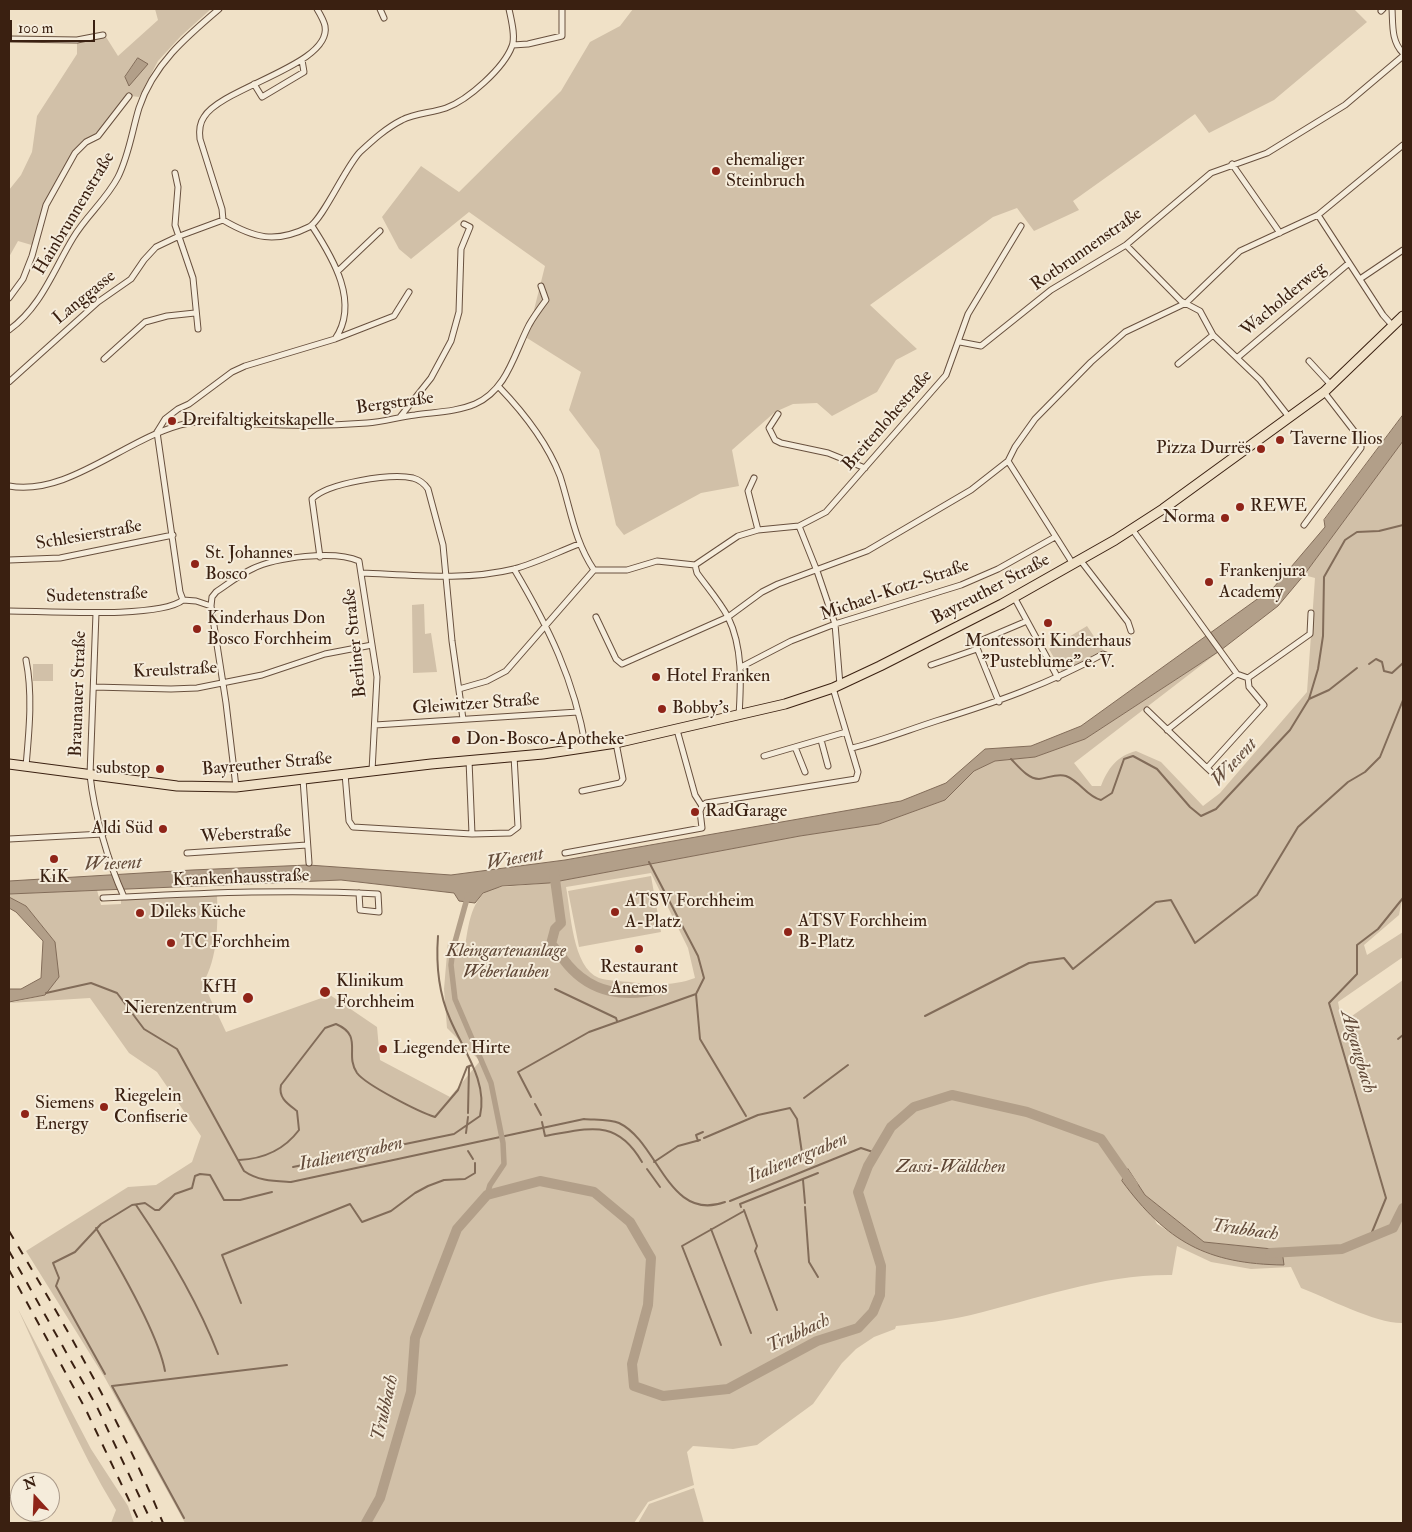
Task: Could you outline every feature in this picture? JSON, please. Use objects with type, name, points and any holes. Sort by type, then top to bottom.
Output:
[{"type":"main road","name":"Bayreuther Straße","points":[[9,764],[177,786],[236,787],[586,748],[677,730],[785,704],[836,686],[1014,597],[1077,563],[1132,529],[1332,386],[1403,316]]},
{"type":"street","name":"Hainbrunnenstraße","points":[[9,330],[19,323],[39,302],[74,236],[112,187],[128,154],[140,107],[148,87],[164,62],[180,43],[219,9]]},
{"type":"street","points":[[317,9],[325,27],[323,38],[315,49],[302,60],[218,104],[204,116],[199,128],[200,139],[222,209],[223,220],[244,233],[273,238],[294,234],[312,226],[358,155],[379,134],[404,119],[442,110],[464,98],[504,60],[513,45],[510,9]]},
{"type":"street","points":[[380,9],[384,18]]},
{"type":"street","points":[[513,45],[528,44],[562,36],[562,9]]},
{"type":"street","points":[[1392,9],[1393,34],[1398,48],[1403,55]]},
{"type":"street","points":[[9,39],[77,40],[103,35]]},
{"type":"street","name":"Rotbrunnenstraße","points":[[960,342],[981,346],[1050,290],[1126,244],[1211,173],[1267,153],[1345,105],[1403,55]]},
{"type":"street","points":[[254,84],[262,97],[304,72],[302,60]]},
{"type":"street","points":[[9,298],[23,279],[32,256],[46,205],[75,153],[86,142],[98,136],[129,96]]},
{"type":"street","points":[[596,617],[616,659],[622,664],[728,617],[762,592],[778,584],[817,571],[866,551],[936,512],[971,490],[1008,461],[1015,446],[1035,419],[1091,362],[1125,332],[1186,303],[1240,251],[1318,214],[1403,145]]},
{"type":"street","points":[[1232,164],[1280,233]]},
{"type":"street","points":[[175,174],[178,187],[175,214],[177,237],[193,278],[198,329]]},
{"type":"street","points":[[1318,214],[1383,315],[1392,325]]},
{"type":"street","name":"Langgasse","points":[[9,382],[98,302],[131,279],[156,247],[223,220]]},
{"type":"street","points":[[400,417],[430,378],[451,341],[459,312],[461,249],[470,227],[464,224]]},
{"type":"street","points":[[312,226],[338,271],[343,287],[344,325],[335,340]]},
{"type":"street","name":"Breitenlohestraße","points":[[695,565],[738,536],[758,530],[799,526],[826,512],[946,375],[960,342],[968,314],[1021,226]]},
{"type":"street","points":[[338,271],[380,231]]},
{"type":"street","points":[[1126,244],[1181,301],[1200,311],[1213,334],[1260,380],[1289,417]]},
{"type":"street","points":[[1360,280],[1403,250]]},
{"type":"street","name":"Wacholderweg","points":[[1237,358],[1349,263]]},
{"type":"street","name":"Bergstraße","points":[[9,486],[19,488],[35,486],[63,479],[94,466],[157,432],[187,423],[210,420],[255,424],[326,426],[369,423],[456,410],[475,404],[499,387],[530,324],[546,300],[541,286]]},
{"type":"street","points":[[210,606],[196,601],[183,600],[180,592],[157,432],[165,419],[178,409],[189,404],[232,372],[245,366],[335,340],[353,331],[394,316],[409,292]]},
{"type":"street","points":[[104,359],[145,322],[167,316],[195,313]]},
{"type":"street","points":[[344,325],[348,330],[353,331]]},
{"type":"street","points":[[1178,364],[1213,334]]},
{"type":"street","points":[[1309,361],[1332,386]]},
{"type":"street","points":[[499,387],[525,413],[549,453],[559,475],[579,544],[594,570]]},
{"type":"street","points":[[1304,525],[1362,448],[1361,440],[1324,392]]},
{"type":"street","points":[[778,414],[769,428],[775,440],[828,453],[865,468]]},
{"type":"street","points":[[1008,461],[1055,537],[1128,622],[1131,631]]},
{"type":"street","points":[[320,557],[312,498],[319,492],[368,479],[398,476],[413,478],[422,482],[428,488],[443,546],[458,689],[463,719]]},
{"type":"street","points":[[754,478],[748,491],[758,530]]},
{"type":"street","points":[[564,854],[702,828],[700,811],[706,803],[856,779],[858,772],[846,732],[836,686],[835,624],[799,526]]},
{"type":"street","points":[[1132,529],[1224,653],[1237,674],[1248,678]]},
{"type":"street","name":"Schlesierstraße","points":[[9,560],[60,558],[173,535]]},
{"type":"street","name":"Michael-Kotz-Straße","points":[[741,667],[791,641],[835,624],[961,585],[998,569],[1055,537]]},
{"type":"street","points":[[236,787],[210,606],[212,597],[216,592],[254,568],[299,557],[348,556],[359,561],[362,573],[445,576],[514,569],[579,544]]},
{"type":"street","points":[[458,689],[487,682],[506,671],[594,570],[627,570],[657,561],[695,565],[697,573],[728,617],[741,667],[739,716]]},
{"type":"street","points":[[514,569],[547,625],[562,660],[578,712],[586,748]]},
{"type":"street","name":"Berliner Straße","points":[[362,573],[377,677],[372,771]]},
{"type":"street","points":[[196,601],[212,597]]},
{"type":"street","points":[[1014,597],[1058,678]]},
{"type":"street","name":"Sudetenstraße","points":[[9,611],[96,613],[161,608],[177,605],[183,600]]},
{"type":"street","name":"Braunauer Straße","points":[[90,775],[96,613]]},
{"type":"street","points":[[1248,678],[1310,634],[1311,613]]},
{"type":"street","points":[[999,702],[975,643],[1027,621]]},
{"type":"street","name":"Kreulstraße","points":[[94,687],[171,689],[222,683],[262,675],[325,654],[372,645]]},
{"type":"street","points":[[931,665],[977,649]]},
{"type":"street","points":[[852,748],[892,738],[999,702],[1058,678],[1102,654],[1106,655]]},
{"type":"street","points":[[26,660],[29,681],[29,732],[26,766]]},
{"type":"street","points":[[1167,730],[1237,674]]},
{"type":"street","points":[[1207,768],[1264,705],[1249,687],[1248,678]]},
{"type":"street","points":[[1147,710],[1219,779]]},
{"type":"street","name":"Gleiwitzer Straße","points":[[375,725],[578,712]]},
{"type":"street","points":[[677,730],[695,795],[702,806]]},
{"type":"street","points":[[764,756],[846,732]]},
{"type":"street","points":[[821,740],[828,766]]},
{"type":"street","points":[[582,791],[620,783],[623,779],[616,743]]},
{"type":"street","points":[[795,747],[805,772]]},
{"type":"street","points":[[345,774],[349,821],[353,827],[472,834],[510,833],[518,827],[514,756]]},
{"type":"street","points":[[469,760],[472,834]]},
{"type":"street","points":[[90,775],[92,796],[123,895]]},
{"type":"street","name":"Weberstraße","points":[[303,779],[310,863]]},
{"type":"street","points":[[9,839],[103,834]]},
{"type":"street","name":"Weberstraße","points":[[187,853],[307,844]]},
{"type":"street","name":"Krankenhausstraße","points":[[103,898],[123,895],[317,891],[359,892],[378,894],[379,912],[360,910],[359,892]]},
{"type":"green space","points":[[155,9],[211,9],[181,36],[158,61],[139,97],[131,96],[95,134],[74,152],[46,205],[35,246],[18,241],[9,257],[9,190],[21,175],[32,152],[37,116],[77,54],[77,43],[106,37],[118,56],[158,20]]},
{"type":"green space","points":[[633,9],[1354,9],[1367,22],[1274,100],[1209,133],[1195,114],[1073,201],[1079,210],[1034,231],[1017,208],[993,217],[870,305],[917,349],[896,360],[877,392],[832,416],[817,403],[793,404],[775,412],[732,450],[739,486],[701,493],[624,535],[616,525],[599,450],[569,410],[581,372],[527,338],[545,266],[469,212],[411,259],[399,249],[382,217],[421,166],[459,192],[561,91],[590,42],[620,26]]},
{"type":"green space","points":[[1403,441],[1403,895],[1399,915],[1364,945],[1367,955],[1403,932],[1403,957],[1338,1002],[1342,1023],[1403,980],[1403,1323],[1366,1315],[1301,1288],[1291,1267],[1251,1269],[1211,1262],[1177,1246],[1172,1275],[1147,1276],[1096,1283],[962,1317],[896,1326],[895,1329],[874,1337],[856,1349],[842,1363],[813,1404],[757,1445],[733,1449],[693,1446],[687,1452],[694,1485],[648,1502],[634,1523],[185,1523],[105,1378],[26,1251],[128,1187],[156,1185],[192,1162],[201,1136],[157,1072],[129,1053],[90,998],[9,1003],[45,995],[55,942],[26,906],[9,897],[9,894],[97,890],[101,905],[121,904],[121,899],[217,895],[216,940],[212,963],[203,983],[226,1032],[330,995],[377,1027],[380,1060],[450,1097],[480,1061],[447,1028],[444,989],[448,942],[464,953],[468,926],[474,908],[478,900],[491,888],[549,883],[800,836],[879,824],[945,800],[974,771],[995,761],[1035,757],[1085,739],[1221,650],[1074,763],[1092,786],[1101,786],[1107,774],[1118,760],[1136,751],[1161,762],[1203,806],[1220,793],[1307,692],[1315,578],[1304,575]],"holes":[[[651,873],[688,948],[695,978],[671,984],[599,978],[590,972],[583,963],[578,951],[574,938],[566,887]],[[1128,1169],[1145,1195],[1204,1242],[1282,1250],[1283,1264],[1256,1264],[1210,1254],[1190,1245],[1157,1224]]]},
{"type":"green space","points":[[424,604],[425,634],[431,633],[437,672],[413,673],[412,605]]},
{"type":"green space","points":[[1087,626],[1103,650],[1062,672],[1049,649]]},
{"type":"green space","points":[[33,664],[53,664],[53,681],[33,681]]},
{"type":"green space","name":"ATSV Forchheim A-Platz","points":[[651,876],[661,932],[579,947],[568,891]]},
{"type":"green space","points":[[18,1309],[91,1449],[128,1506],[134,1523],[111,1523],[116,1510],[76,1436]]},
{"type":"green space","points":[[694,1488],[704,1523],[638,1523],[649,1504]]},
{"type":"shaded area","points":[[138,58],[148,64],[129,86],[125,77]]},
{"type":"shaded area","points":[[1403,415],[1403,441],[1304,575],[1278,606],[1221,650],[1085,739],[1035,757],[995,761],[974,771],[945,800],[879,824],[800,836],[549,883],[502,886],[483,893],[475,903],[459,901],[454,893],[341,880],[9,894],[9,881],[308,865],[451,875],[565,860],[901,801],[946,783],[985,749],[1031,746],[1081,726],[1274,587],[1325,527],[1324,520]]},
{"type":"shaded area","points":[[9,897],[26,906],[55,942],[59,977],[45,995],[9,1002],[9,989],[21,989],[41,978],[43,941],[16,912],[9,908]]},
{"type":"shaded area","points":[[1128,1169],[1145,1195],[1204,1242],[1282,1250],[1284,1265],[1257,1264],[1233,1260],[1191,1246],[1155,1220],[1139,1202],[1122,1181]]},
{"type":"waterway","name":"Wiesent","points":[[1011,759],[1031,777],[1039,779],[1063,775],[1101,800],[1112,793],[1124,759],[1133,756],[1157,769],[1190,807],[1201,816],[1216,809],[1290,730],[1309,699],[1318,669],[1323,636],[1324,577],[1345,540],[1357,532],[1379,531],[1403,525]]},
{"type":"waterway","points":[[1369,664],[1376,659],[1382,662],[1384,671],[1392,673],[1403,663]]},
{"type":"waterway","points":[[1309,699],[1329,690],[1357,668]]},
{"type":"waterway","points":[[925,1016],[1029,963],[1064,958],[1073,969],[1156,902],[1171,900],[1195,943],[1257,895],[1298,827],[1348,782],[1365,772],[1380,757],[1403,700]]},
{"type":"waterway","points":[[649,862],[698,956],[704,978],[696,994],[700,1039],[746,1116]]},
{"type":"waterway","points":[[554,872],[561,923],[555,929],[551,944],[568,965],[588,982],[610,991],[634,993],[659,989]]},
{"type":"waterway","points":[[468,895],[453,949],[451,965],[455,999],[491,1083],[503,1143],[504,1164],[490,1185],[487,1195]]},
{"type":"waterway","name":"Abgangbach","points":[[1370,1237],[1386,1198],[1329,1003],[1357,974],[1357,945],[1378,929],[1403,898]]},
{"type":"waterway","points":[[293,1167],[454,1134],[480,1116],[481,1090],[473,1066],[450,1019],[443,999],[437,957],[438,936]]},
{"type":"waterway","name":"Italienergraben","points":[[46,993],[91,983],[117,993],[144,1029],[177,1049],[244,1171],[261,1179],[291,1182],[584,1119],[619,1123],[633,1133],[666,1178],[677,1191],[690,1201],[706,1205],[725,1202]]},
{"type":"waterway","points":[[555,989],[616,1018],[617,1021]]},
{"type":"waterway","points":[[531,1097],[518,1072],[589,1032],[696,994]]},
{"type":"waterway","points":[[239,1160],[256,1158],[272,1152],[287,1143],[299,1130],[297,1111],[282,1097],[281,1085],[325,1028],[336,1024],[349,1034],[352,1040],[354,1066],[362,1078],[393,1098],[435,1117],[458,1090],[467,1067],[472,1065]]},
{"type":"waterway","points":[[1398,1039],[1403,1035]]},
{"type":"waterway","points":[[804,1098],[848,1065]]},
{"type":"waterway","points":[[468,1113],[469,1067]]},
{"type":"waterway","name":"Trubbach","points":[[366,1523],[380,1498],[411,1392],[415,1338],[457,1229],[487,1195],[540,1181],[594,1192],[630,1222],[651,1258],[648,1305],[632,1364],[634,1386],[663,1396],[728,1389],[817,1341],[858,1328],[873,1312],[880,1295],[881,1266],[858,1192],[868,1166],[891,1127],[914,1107],[952,1095],[1027,1112],[1101,1139],[1133,1185]]},
{"type":"waterway","points":[[535,1104],[541,1115]]},
{"type":"waterway","points":[[704,1138],[758,1115],[790,1108],[797,1119],[803,1160]]},
{"type":"waterway","points":[[466,1133],[468,1117]]},
{"type":"waterway","points":[[542,1122],[545,1136],[588,1129],[611,1132],[622,1138],[642,1162]]},
{"type":"waterway","points":[[698,1141],[696,1135],[703,1132]]},
{"type":"waterway","points":[[654,1162],[678,1146],[700,1140]]},
{"type":"waterway","name":"Italienergraben","points":[[730,1201],[861,1148],[876,1153]]},
{"type":"waterway","points":[[468,1151],[473,1159]]},
{"type":"waterway","points":[[241,1303],[222,1255],[350,1204],[362,1222],[391,1211],[428,1186],[444,1180],[465,1179],[475,1173],[475,1163]]},
{"type":"waterway","points":[[647,1169],[660,1187]]},
{"type":"waterway","points":[[741,1207],[740,1204],[818,1173]]},
{"type":"waterway","points":[[105,1374],[56,1286],[59,1278],[53,1263],[75,1252],[101,1224],[132,1205],[145,1203],[155,1210],[159,1210],[175,1194],[192,1188],[195,1176],[200,1174],[210,1175],[224,1200],[240,1200],[272,1192]]},
{"type":"waterway","points":[[803,1180],[805,1203]]},
{"type":"waterway","points":[[136,1205],[181,1277],[201,1315],[218,1354]]},
{"type":"waterway","points":[[805,1207],[809,1262],[818,1277]]},
{"type":"waterway","name":"Trubbach","points":[[1270,1253],[1342,1249],[1393,1228],[1403,1208]]},
{"type":"waterway","points":[[744,1210],[757,1246],[755,1251],[777,1310]]},
{"type":"waterway","points":[[721,1345],[682,1246],[744,1211]]},
{"type":"waterway","points":[[96,1228],[146,1318],[161,1355],[165,1371]]},
{"type":"waterway","points":[[711,1229],[751,1333]]},
{"type":"waterway","points":[[184,1518],[112,1386],[287,1365]]},
{"type":"railway","points":[[9,1231],[111,1411],[163,1523]]},
{"type":"railway","points":[[9,1251],[97,1407],[152,1523]]},
{"type":"railway","points":[[9,1270],[85,1408],[140,1523]]},
{"type":"place","name":"ehemaliger Steinbruch","points":[[716,171]]},
{"type":"place","name":"Dreifaltigkeitskapelle","points":[[172,421]]},
{"type":"place","name":"Taverne Ilios","points":[[1280,440]]},
{"type":"place","name":"Pizza Durrës","points":[[1261,449]]},
{"type":"place","name":"REWE","points":[[1240,507]]},
{"type":"place","name":"Norma","points":[[1225,518]]},
{"type":"place","name":"St. Johannes Bosco","points":[[195,564]]},
{"type":"place","name":"Frankenjura Academy","points":[[1209,582]]},
{"type":"place","name":"Montessori Kinderhaus \"Pusteblume\" e. V.","points":[[1048,623]]},
{"type":"place","name":"Kinderhaus Don Bosco Forchheim","points":[[197,629]]},
{"type":"place","name":"Hotel Franken","points":[[656,677]]},
{"type":"place","name":"Bobby's","points":[[662,709]]},
{"type":"place","name":"Don-Bosco-Apotheke","points":[[456,740]]},
{"type":"place","name":"substop","points":[[160,769]]},
{"type":"place","name":"RadGarage","points":[[695,812]]},
{"type":"place","name":"Aldi Süd","points":[[163,829]]},
{"type":"place","name":"KiK","points":[[54,859]]},
{"type":"place","name":"ATSV Forchheim A-Platz","points":[[615,912]]},
{"type":"place","name":"Dileks Küche","points":[[140,913]]},
{"type":"place","name":"ATSV Forchheim B-Platz","points":[[788,932]]},
{"type":"place","name":"TC Forchheim","points":[[171,943]]},
{"type":"place","name":"Restaurant Anemos","points":[[639,949]]},
{"type":"place","name":"Klinikum Forchheim","points":[[325,992]]},
{"type":"place","name":"KfH Nierenzentrum","points":[[248,998]]},
{"type":"place","name":"Liegender Hirte","points":[[383,1049]]},
{"type":"place","name":"Riegelein Confiserie","points":[[104,1107]]},
{"type":"place","name":"Siemens Energy","points":[[25,1114]]},
{"type":"park label","name":"Kleingartenanlage Weberlauben","points":[[506,962]]},
{"type":"park label","name":"Zassi-Wäldchen","points":[[951,1168]]}]
